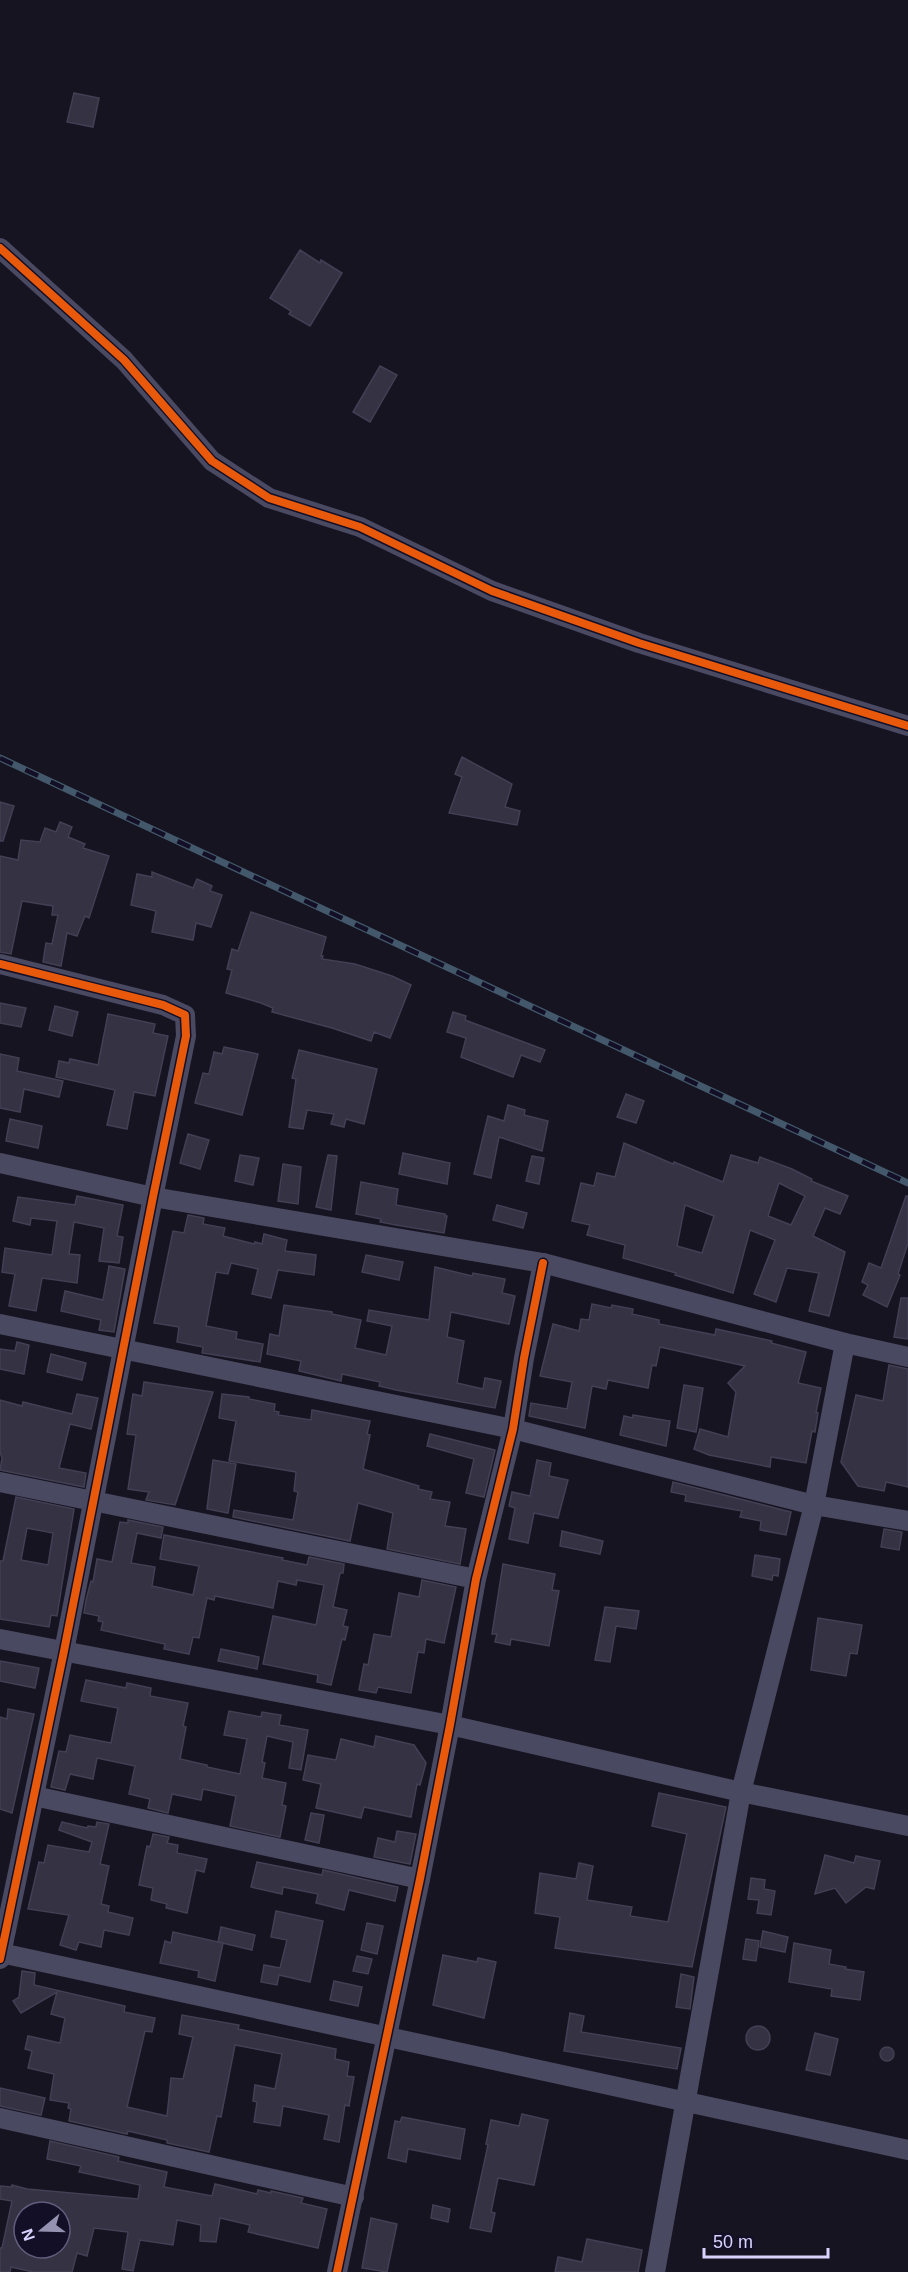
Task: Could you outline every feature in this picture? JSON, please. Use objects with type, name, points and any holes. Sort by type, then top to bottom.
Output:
[{"type":"street","points":[[0,248],[124,360],[212,461],[269,498],[360,527],[492,591],[639,643],[908,726]]},
{"type":"street","points":[[0,964],[164,1005],[185,1016],[186,1036],[64,1651],[34,1796],[3,1928],[1,1956],[387,2035],[908,2150]]},
{"type":"street","points":[[0,1163],[153,1197],[543,1263],[845,1343],[908,1357]]},
{"type":"street","points":[[337,2272],[420,1879],[476,1579],[513,1429],[543,1263]]},
{"type":"street","points":[[0,1324],[513,1429],[814,1505],[908,1521]]},
{"type":"street","points":[[655,2272],[741,1792],[814,1505],[845,1343]]},
{"type":"street","points":[[0,1482],[476,1579]]},
{"type":"street","points":[[0,1640],[450,1725],[741,1792],[908,1826]]},
{"type":"street","points":[[34,1796],[420,1879]]},
{"type":"street","points":[[0,2118],[354,2197]]},
{"type":"building","points":[[74,93],[99,98],[93,127],[67,122]]},
{"type":"building","points":[[300,250],[342,273],[310,326],[289,314],[291,311],[270,298]]},
{"type":"building","points":[[380,366],[397,375],[370,422],[353,412]]},
{"type":"building","points":[[462,757],[512,784],[505,807],[520,811],[517,825],[449,813],[462,777],[455,774]]},
{"type":"building","points":[[0,802],[14,806],[3,841],[0,841]]},
{"type":"building","points":[[60,822],[72,827],[68,837],[85,844],[83,848],[109,856],[89,918],[85,916],[77,936],[67,933],[61,966],[43,962],[46,943],[52,944],[58,915],[52,915],[53,906],[22,901],[11,954],[0,952],[0,856],[18,860],[21,840],[40,842],[45,828],[56,832]]},
{"type":"building","points":[[152,872],[193,888],[197,879],[212,886],[210,891],[222,895],[211,927],[196,923],[193,940],[152,932],[156,911],[131,905],[137,874],[152,877]]},
{"type":"building","points":[[251,912],[326,937],[322,959],[355,964],[411,985],[390,1038],[374,1032],[371,1041],[272,1012],[273,1008],[261,1003],[226,993],[232,970],[227,969],[232,949],[238,951]]},
{"type":"building","points":[[0,1003],[26,1008],[21,1027],[0,1023]]},
{"type":"building","points":[[55,1006],[78,1012],[72,1036],[49,1030]]},
{"type":"building","points":[[453,1012],[466,1016],[465,1020],[545,1050],[540,1062],[521,1055],[513,1077],[461,1057],[466,1038],[447,1032]]},
{"type":"building","points":[[108,1014],[155,1024],[153,1033],[168,1036],[155,1096],[134,1092],[127,1129],[107,1125],[115,1090],[56,1077],[59,1061],[69,1063],[70,1059],[98,1065]]},
{"type":"building","points":[[224,1047],[258,1054],[242,1115],[195,1103],[203,1073],[209,1074],[214,1052],[222,1054]]},
{"type":"building","points":[[299,1050],[377,1069],[364,1124],[346,1119],[344,1127],[331,1124],[334,1114],[307,1110],[303,1129],[289,1127],[296,1079],[292,1078]]},
{"type":"building","points":[[0,1054],[19,1058],[17,1071],[63,1081],[59,1097],[24,1089],[20,1112],[0,1108]]},
{"type":"building","points":[[626,1094],[644,1101],[636,1123],[617,1117]]},
{"type":"building","points":[[508,1105],[525,1110],[524,1115],[548,1121],[542,1151],[499,1137],[491,1178],[474,1174],[488,1116],[504,1121]]},
{"type":"building","points":[[10,1119],[42,1126],[38,1148],[6,1141]]},
{"type":"building","points":[[188,1134],[209,1140],[200,1169],[180,1163]]},
{"type":"building","points":[[624,1143],[723,1182],[731,1155],[758,1163],[760,1157],[792,1169],[812,1179],[811,1181],[848,1196],[840,1214],[825,1208],[813,1236],[845,1252],[829,1316],[809,1311],[819,1273],[787,1268],[776,1302],[754,1294],[775,1240],[750,1230],[733,1293],[623,1258],[625,1245],[587,1235],[590,1225],[572,1221],[581,1183],[594,1186],[597,1173],[615,1177]],"holes":[[[779,1183],[805,1196],[791,1225],[768,1216]],[[685,1205],[714,1216],[702,1253],[677,1246]]]},
{"type":"building","points":[[403,1153],[450,1163],[447,1184],[399,1174]]},
{"type":"building","points":[[240,1155],[259,1158],[253,1185],[235,1181]]},
{"type":"building","points":[[328,1155],[337,1156],[331,1210],[316,1207]]},
{"type":"building","points":[[532,1156],[544,1158],[539,1184],[526,1181]]},
{"type":"building","points":[[283,1164],[301,1167],[298,1204],[278,1201]]},
{"type":"building","points":[[361,1182],[398,1189],[396,1205],[445,1214],[447,1216],[444,1233],[380,1222],[381,1219],[356,1214]]},
{"type":"building","points":[[77,1196],[123,1205],[117,1236],[123,1237],[119,1263],[99,1261],[104,1228],[74,1222],[69,1254],[80,1255],[77,1283],[42,1278],[36,1311],[9,1306],[15,1274],[2,1272],[5,1248],[52,1255],[57,1221],[31,1218],[30,1225],[13,1221],[18,1197],[75,1205]]},
{"type":"building","points":[[906,1196],[908,1196],[908,1243],[898,1274],[900,1275],[887,1307],[863,1295],[868,1285],[862,1282],[869,1263],[881,1268]]},
{"type":"building","points":[[497,1205],[527,1213],[523,1228],[493,1220]]},
{"type":"building","points":[[188,1215],[204,1218],[203,1224],[225,1228],[223,1236],[262,1244],[264,1234],[287,1240],[285,1251],[316,1255],[314,1275],[278,1270],[271,1298],[252,1294],[258,1269],[231,1263],[228,1274],[216,1272],[206,1326],[237,1332],[236,1339],[263,1344],[260,1362],[202,1353],[203,1347],[177,1342],[179,1327],[154,1323],[173,1231],[184,1233]]},
{"type":"building","points":[[366,1255],[403,1262],[399,1280],[362,1272]]},
{"type":"building","points":[[109,1266],[125,1269],[114,1332],[99,1330],[101,1320],[61,1311],[65,1291],[103,1300]]},
{"type":"building","points":[[435,1267],[472,1276],[473,1273],[505,1279],[502,1293],[515,1296],[509,1324],[451,1312],[447,1337],[464,1341],[457,1383],[483,1389],[485,1378],[501,1381],[495,1408],[396,1390],[379,1386],[380,1382],[342,1374],[341,1381],[299,1371],[301,1361],[267,1354],[270,1334],[279,1336],[284,1305],[332,1312],[332,1314],[361,1320],[355,1348],[386,1355],[392,1326],[367,1321],[369,1310],[429,1320]]},
{"type":"building","points":[[901,1298],[908,1298],[908,1339],[894,1337]]},
{"type":"building","points":[[592,1304],[633,1309],[632,1314],[659,1320],[659,1324],[715,1335],[716,1329],[772,1341],[771,1343],[806,1352],[798,1383],[821,1388],[815,1432],[812,1431],[806,1463],[771,1457],[770,1467],[709,1455],[694,1449],[700,1429],[728,1437],[736,1392],[728,1383],[745,1366],[660,1347],[656,1366],[652,1365],[648,1388],[608,1380],[606,1389],[592,1386],[585,1428],[529,1416],[531,1403],[567,1409],[572,1382],[540,1376],[553,1324],[579,1331],[581,1319],[589,1320]]},
{"type":"building","points":[[17,1342],[29,1345],[24,1374],[0,1369],[0,1349],[15,1351]]},
{"type":"building","points":[[51,1354],[86,1363],[82,1380],[47,1372]]},
{"type":"building","points":[[889,1365],[908,1369],[908,1487],[886,1482],[884,1491],[858,1486],[841,1462],[856,1395],[883,1401]]},
{"type":"building","points":[[144,1382],[213,1392],[175,1505],[146,1500],[149,1492],[128,1489],[136,1435],[127,1434],[133,1394],[142,1396]]},
{"type":"building","points":[[684,1385],[703,1388],[696,1432],[677,1428]]},
{"type":"building","points":[[77,1394],[98,1398],[91,1429],[70,1424],[59,1468],[86,1473],[84,1487],[0,1470],[2,1458],[0,1400],[22,1406],[23,1402],[72,1414]]},
{"type":"building","points":[[222,1394],[249,1397],[249,1399],[275,1404],[274,1411],[279,1412],[278,1415],[311,1420],[312,1410],[370,1421],[367,1434],[370,1435],[363,1469],[419,1486],[418,1489],[432,1492],[430,1499],[450,1502],[445,1526],[466,1529],[460,1564],[387,1549],[393,1513],[358,1503],[350,1541],[233,1517],[234,1510],[293,1520],[298,1492],[294,1491],[296,1472],[229,1461],[236,1421],[219,1418]]},
{"type":"building","points":[[633,1415],[670,1421],[666,1446],[620,1435],[624,1416],[633,1418]]},
{"type":"building","points":[[430,1434],[495,1450],[484,1497],[466,1493],[474,1459],[427,1446]]},
{"type":"building","points":[[213,1460],[236,1464],[228,1513],[207,1509]]},
{"type":"building","points":[[537,1460],[551,1463],[549,1476],[568,1480],[558,1518],[534,1513],[528,1543],[509,1539],[515,1508],[509,1506],[512,1492],[530,1496]]},
{"type":"building","points":[[673,1482],[791,1512],[786,1535],[760,1530],[761,1521],[740,1517],[742,1511],[685,1501],[686,1495],[671,1492]]},
{"type":"building","points":[[16,1497],[74,1509],[57,1616],[51,1615],[49,1627],[0,1619],[0,1561],[3,1561]],"holes":[[[27,1528],[53,1533],[48,1565],[21,1560]]]},
{"type":"building","points":[[128,1520],[163,1527],[161,1538],[137,1533],[131,1563],[155,1567],[152,1586],[193,1595],[199,1566],[160,1559],[164,1535],[283,1558],[282,1560],[307,1565],[309,1557],[344,1564],[333,1607],[347,1610],[343,1626],[348,1627],[345,1640],[342,1639],[331,1685],[317,1682],[318,1675],[263,1664],[273,1616],[316,1625],[324,1585],[297,1580],[296,1585],[278,1581],[273,1608],[215,1596],[214,1600],[207,1598],[199,1638],[193,1637],[189,1654],[164,1649],[165,1644],[101,1630],[103,1622],[98,1621],[99,1616],[84,1613],[86,1600],[91,1581],[93,1582],[97,1559],[112,1562],[120,1522],[128,1523]]},
{"type":"building","points":[[884,1529],[902,1532],[899,1550],[881,1547]]},
{"type":"building","points":[[562,1531],[603,1541],[600,1554],[560,1546]]},
{"type":"building","points":[[755,1555],[780,1559],[778,1576],[773,1575],[772,1580],[752,1576]]},
{"type":"building","points":[[503,1564],[555,1574],[552,1590],[559,1591],[549,1646],[511,1639],[510,1645],[495,1642],[497,1634],[492,1634]]},
{"type":"building","points":[[422,1580],[456,1587],[444,1643],[426,1639],[424,1653],[418,1652],[411,1693],[378,1687],[376,1693],[359,1690],[364,1664],[368,1665],[374,1634],[391,1637],[399,1593],[419,1597]]},
{"type":"building","points":[[605,1607],[639,1611],[636,1629],[616,1626],[610,1662],[595,1660]]},
{"type":"building","points":[[818,1618],[862,1625],[857,1654],[850,1653],[846,1676],[811,1670]]},
{"type":"building","points":[[221,1649],[259,1657],[257,1669],[218,1661]]},
{"type":"building","points":[[0,1661],[39,1668],[35,1688],[0,1681]]},
{"type":"building","points":[[86,1680],[126,1688],[127,1683],[151,1688],[150,1696],[188,1703],[180,1759],[207,1765],[207,1767],[240,1774],[247,1739],[224,1735],[229,1711],[261,1717],[262,1712],[281,1715],[279,1725],[308,1730],[301,1770],[289,1768],[293,1742],[267,1736],[262,1762],[265,1763],[262,1778],[286,1783],[282,1805],[286,1806],[280,1837],[230,1826],[236,1796],[203,1789],[201,1800],[172,1794],[168,1813],[148,1808],[150,1799],[129,1794],[135,1766],[97,1758],[93,1779],[70,1774],[65,1790],[51,1787],[59,1751],[66,1752],[70,1735],[111,1743],[118,1708],[81,1701]]},
{"type":"building","points":[[8,1709],[34,1714],[12,1813],[0,1809],[0,1717],[7,1719]]},
{"type":"building","points":[[376,1736],[414,1745],[426,1763],[420,1785],[417,1784],[411,1817],[364,1807],[361,1818],[316,1808],[321,1784],[303,1780],[308,1755],[336,1760],[341,1739],[374,1747]]},
{"type":"building","points":[[659,1793],[726,1807],[692,1967],[555,1948],[560,1917],[535,1913],[540,1873],[576,1879],[579,1863],[593,1866],[587,1900],[632,1907],[630,1916],[668,1922],[687,1834],[652,1826]]},
{"type":"building","points":[[311,1813],[324,1815],[319,1843],[305,1840]]},
{"type":"building","points":[[62,1822],[87,1828],[88,1826],[96,1827],[97,1822],[109,1824],[100,1864],[109,1866],[101,1904],[109,1906],[108,1912],[133,1918],[129,1935],[104,1930],[101,1947],[79,1942],[76,1950],[60,1945],[69,1915],[28,1909],[39,1862],[44,1863],[48,1845],[89,1852],[92,1842],[59,1830]]},
{"type":"building","points":[[397,1831],[416,1834],[410,1864],[374,1857],[378,1838],[395,1842]]},
{"type":"building","points":[[153,1834],[169,1837],[167,1843],[178,1845],[177,1853],[207,1859],[204,1872],[196,1870],[187,1913],[166,1908],[167,1904],[151,1900],[153,1888],[139,1885],[147,1846],[150,1847]]},
{"type":"building","points":[[825,1855],[854,1863],[856,1856],[880,1861],[874,1889],[866,1887],[846,1903],[835,1888],[815,1894]]},
{"type":"building","points":[[257,1862],[322,1875],[323,1870],[398,1887],[395,1901],[349,1890],[344,1910],[316,1903],[318,1894],[283,1887],[282,1894],[251,1887]]},
{"type":"building","points":[[751,1878],[765,1880],[764,1889],[775,1891],[771,1915],[757,1913],[759,1900],[748,1899]]},
{"type":"building","points":[[276,1911],[323,1921],[310,1982],[279,1975],[277,1985],[261,1982],[264,1965],[280,1968],[287,1940],[271,1937]]},
{"type":"building","points":[[367,1923],[383,1926],[377,1954],[361,1950]]},
{"type":"building","points":[[221,1927],[255,1935],[252,1950],[218,1942]]},
{"type":"building","points":[[763,1931],[788,1937],[785,1952],[760,1947]]},
{"type":"building","points":[[173,1932],[223,1943],[215,1981],[198,1977],[199,1971],[160,1963],[165,1941],[171,1943]]},
{"type":"building","points":[[746,1939],[759,1941],[756,1961],[743,1959]]},
{"type":"building","points":[[794,1943],[831,1950],[829,1964],[864,1972],[860,2000],[831,1996],[832,1989],[789,1982]]},
{"type":"building","points":[[443,1955],[477,1962],[478,1958],[496,1962],[484,2018],[433,2005]]},
{"type":"building","points":[[357,1956],[372,1959],[368,1974],[353,1971]]},
{"type":"building","points":[[22,1971],[35,1973],[34,1985],[125,2006],[124,2012],[155,2018],[152,2032],[145,2031],[127,2107],[167,2116],[171,2078],[183,2079],[193,2037],[179,2034],[182,2015],[239,2025],[238,2029],[336,2049],[335,2059],[349,2062],[347,2076],[354,2077],[349,2106],[345,2105],[339,2142],[324,2139],[329,2115],[283,2106],[280,2126],[254,2122],[257,2102],[253,2101],[255,2085],[275,2089],[282,2054],[235,2045],[221,2117],[217,2116],[209,2152],[167,2143],[167,2140],[128,2131],[127,2134],[69,2121],[71,2109],[68,2108],[69,2103],[50,2100],[54,2074],[28,2068],[32,2051],[25,2049],[28,2036],[60,2043],[65,2018],[51,2014],[57,1992],[21,2013],[13,2001],[19,1997]]},
{"type":"building","points":[[681,1974],[694,1977],[690,2009],[676,2007]]},
{"type":"building","points":[[334,1981],[362,1987],[358,2006],[330,2000]]},
{"type":"building","points":[[570,2013],[584,2016],[581,2032],[681,2048],[677,2069],[564,2051]]},
{"type":"building","points":[[758,2026],[763,2027],[769,2033],[769,2043],[763,2049],[758,2050],[753,2049],[747,2043],[746,2038],[747,2033],[753,2027]]},
{"type":"building","points":[[815,2033],[838,2039],[830,2075],[806,2070]]},
{"type":"building","points":[[884,2047],[890,2047],[894,2054],[890,2061],[884,2061],[880,2057],[880,2051]]},
{"type":"building","points":[[0,2088],[45,2098],[41,2115],[0,2106]]},
{"type":"building","points":[[522,2114],[548,2120],[534,2185],[498,2178],[491,2212],[495,2213],[491,2232],[470,2228],[488,2145],[486,2144],[491,2120],[519,2126]]},
{"type":"building","points":[[402,2117],[465,2129],[460,2159],[408,2149],[406,2162],[388,2158],[395,2121],[400,2122]]},
{"type":"building","points":[[50,2141],[119,2157],[118,2161],[167,2172],[164,2187],[212,2196],[215,2184],[257,2194],[258,2190],[271,2193],[271,2191],[303,2198],[301,2203],[327,2209],[318,2248],[248,2232],[250,2225],[220,2218],[216,2242],[200,2241],[201,2225],[177,2220],[173,2245],[140,2240],[133,2271],[122,2269],[128,2232],[94,2228],[87,2256],[77,2253],[72,2272],[33,2272],[11,2267],[10,2272],[0,2272],[0,2248],[2,2248],[12,2201],[0,2199],[0,2186],[12,2187],[12,2185],[27,2189],[138,2199],[140,2185],[79,2172],[81,2166],[47,2159]]},
{"type":"building","points":[[433,2205],[450,2209],[448,2222],[431,2218]]},
{"type":"building","points":[[371,2218],[397,2224],[387,2272],[362,2268]]},
{"type":"building","points":[[587,2239],[642,2250],[638,2272],[555,2272],[558,2257],[582,2262]]},
{"type":"railway","points":[[0,758],[908,1183]]},
{"type":"cycle path","points":[[0,248],[124,360],[212,461],[269,498],[360,527],[492,591],[639,643],[908,726]]},
{"type":"cycle path","points":[[0,964],[163,1005],[185,1015],[186,1036],[64,1651],[0,1959]]},
{"type":"cycle path","points":[[337,2272],[420,1879],[476,1579],[513,1429],[524,1358],[543,1263]]}]
